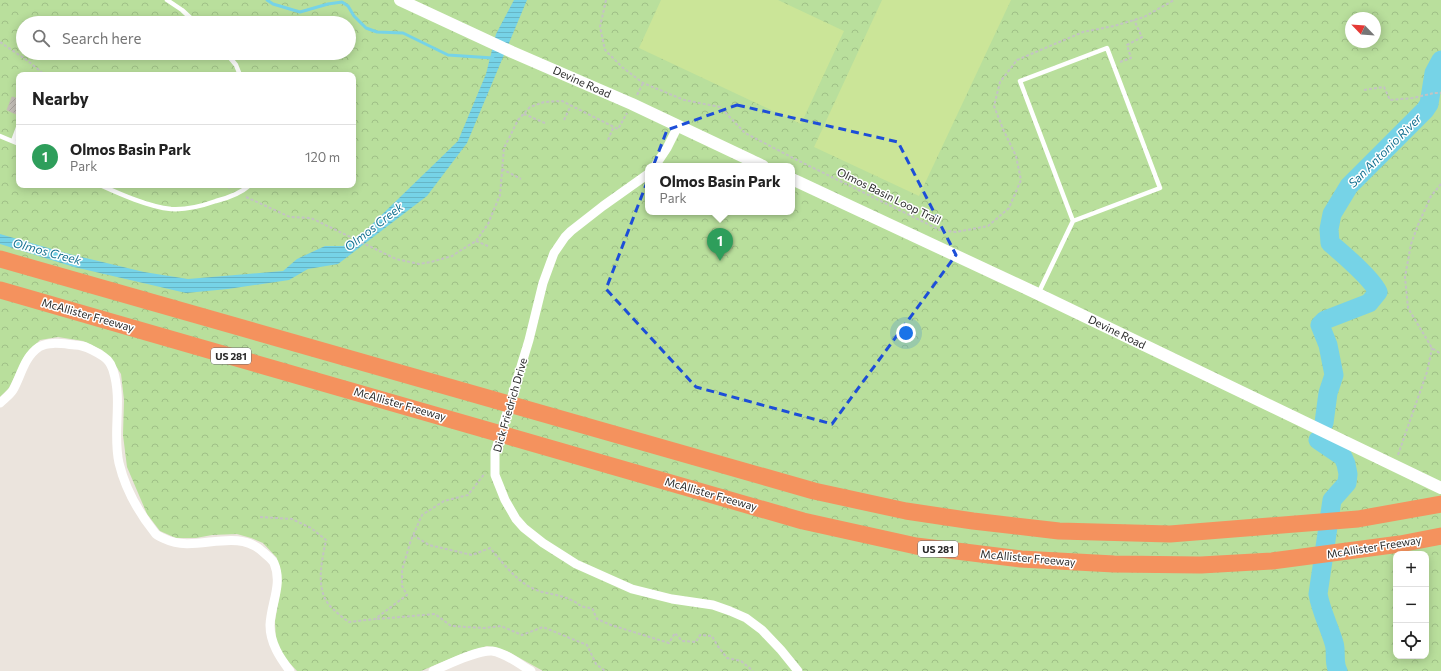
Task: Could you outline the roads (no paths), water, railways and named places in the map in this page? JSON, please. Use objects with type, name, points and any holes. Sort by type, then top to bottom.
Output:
[{"type":"highway","points":[[0,259],[814,491],[906,511],[1059,531],[1170,534],[1358,519],[1441,504]]},
{"type":"highway","name":"McAllister Freeway","points":[[6,292],[803,521],[916,546],[1021,559],[1114,564],[1201,565],[1272,561],[1400,544],[1441,536]]},
{"type":"street","name":"Devine Road","points":[[400,0],[512,52],[632,104],[757,163]]},
{"type":"street","points":[[657,163],[667,148],[678,126]]},
{"type":"street","name":"Dick Friedrich Drive","points":[[645,176],[571,231],[554,253],[543,283],[529,340],[495,452],[495,475],[505,500],[516,519],[524,528],[543,543],[576,564],[632,589],[672,599],[714,605],[730,610],[746,618],[762,630],[798,671]]},
{"type":"street","name":"Devine Road","points":[[795,181],[1038,294],[1441,488]]},
{"type":"street","points":[[0,403],[12,392],[28,358],[40,347],[57,343],[82,346],[98,353],[110,362],[116,380],[118,402],[116,432],[119,462],[127,487],[143,515],[156,534],[173,543],[194,544],[212,541],[244,541],[260,550],[273,562],[278,579],[278,590],[270,625],[273,642],[282,660],[290,671]]},
{"type":"street","points":[[433,671],[468,656],[491,651],[506,656],[531,671]]},
{"type":"lane","points":[[167,0],[188,16]]},
{"type":"lane","points":[[1038,294],[1073,221],[1160,188],[1107,48],[1020,81],[1073,221]]},
{"type":"lane","points":[[232,60],[239,72]]},
{"type":"lane","points":[[13,142],[16,134]]},
{"type":"lane","points":[[0,136],[16,143]]},
{"type":"lane","points":[[107,188],[137,200],[170,208],[190,207],[210,203],[228,198],[245,188]]},
{"type":"water","name":"Olmos Creek","points":[[514,0],[527,0],[467,143],[427,196],[338,264],[308,269],[289,280],[228,289],[186,293],[74,267],[0,244],[0,234],[69,254],[144,272],[188,279],[283,271],[297,259],[325,246],[343,246],[365,231],[458,141],[486,74],[496,34]]},
{"type":"waterway","points":[[267,0],[273,4],[300,12],[328,4],[342,2],[348,6],[354,16]]},
{"type":"waterway","points":[[356,18],[366,28],[377,32],[403,33],[448,55],[493,58]]},
{"type":"waterway","name":"San Antonio River","points":[[1324,423],[1328,393],[1334,375],[1328,345],[1320,325],[1325,320],[1369,303],[1378,292],[1370,280],[1330,243],[1329,229],[1332,214],[1349,186],[1425,110],[1429,104],[1434,73],[1441,60]]},
{"type":"waterway","name":"San Antonio River","points":[[1318,440],[1343,457],[1348,474],[1347,483],[1332,500],[1318,594],[1334,643],[1338,671]]},
{"type":"place","name":"Olmos Basin Park","points":[[720,261]]}]
